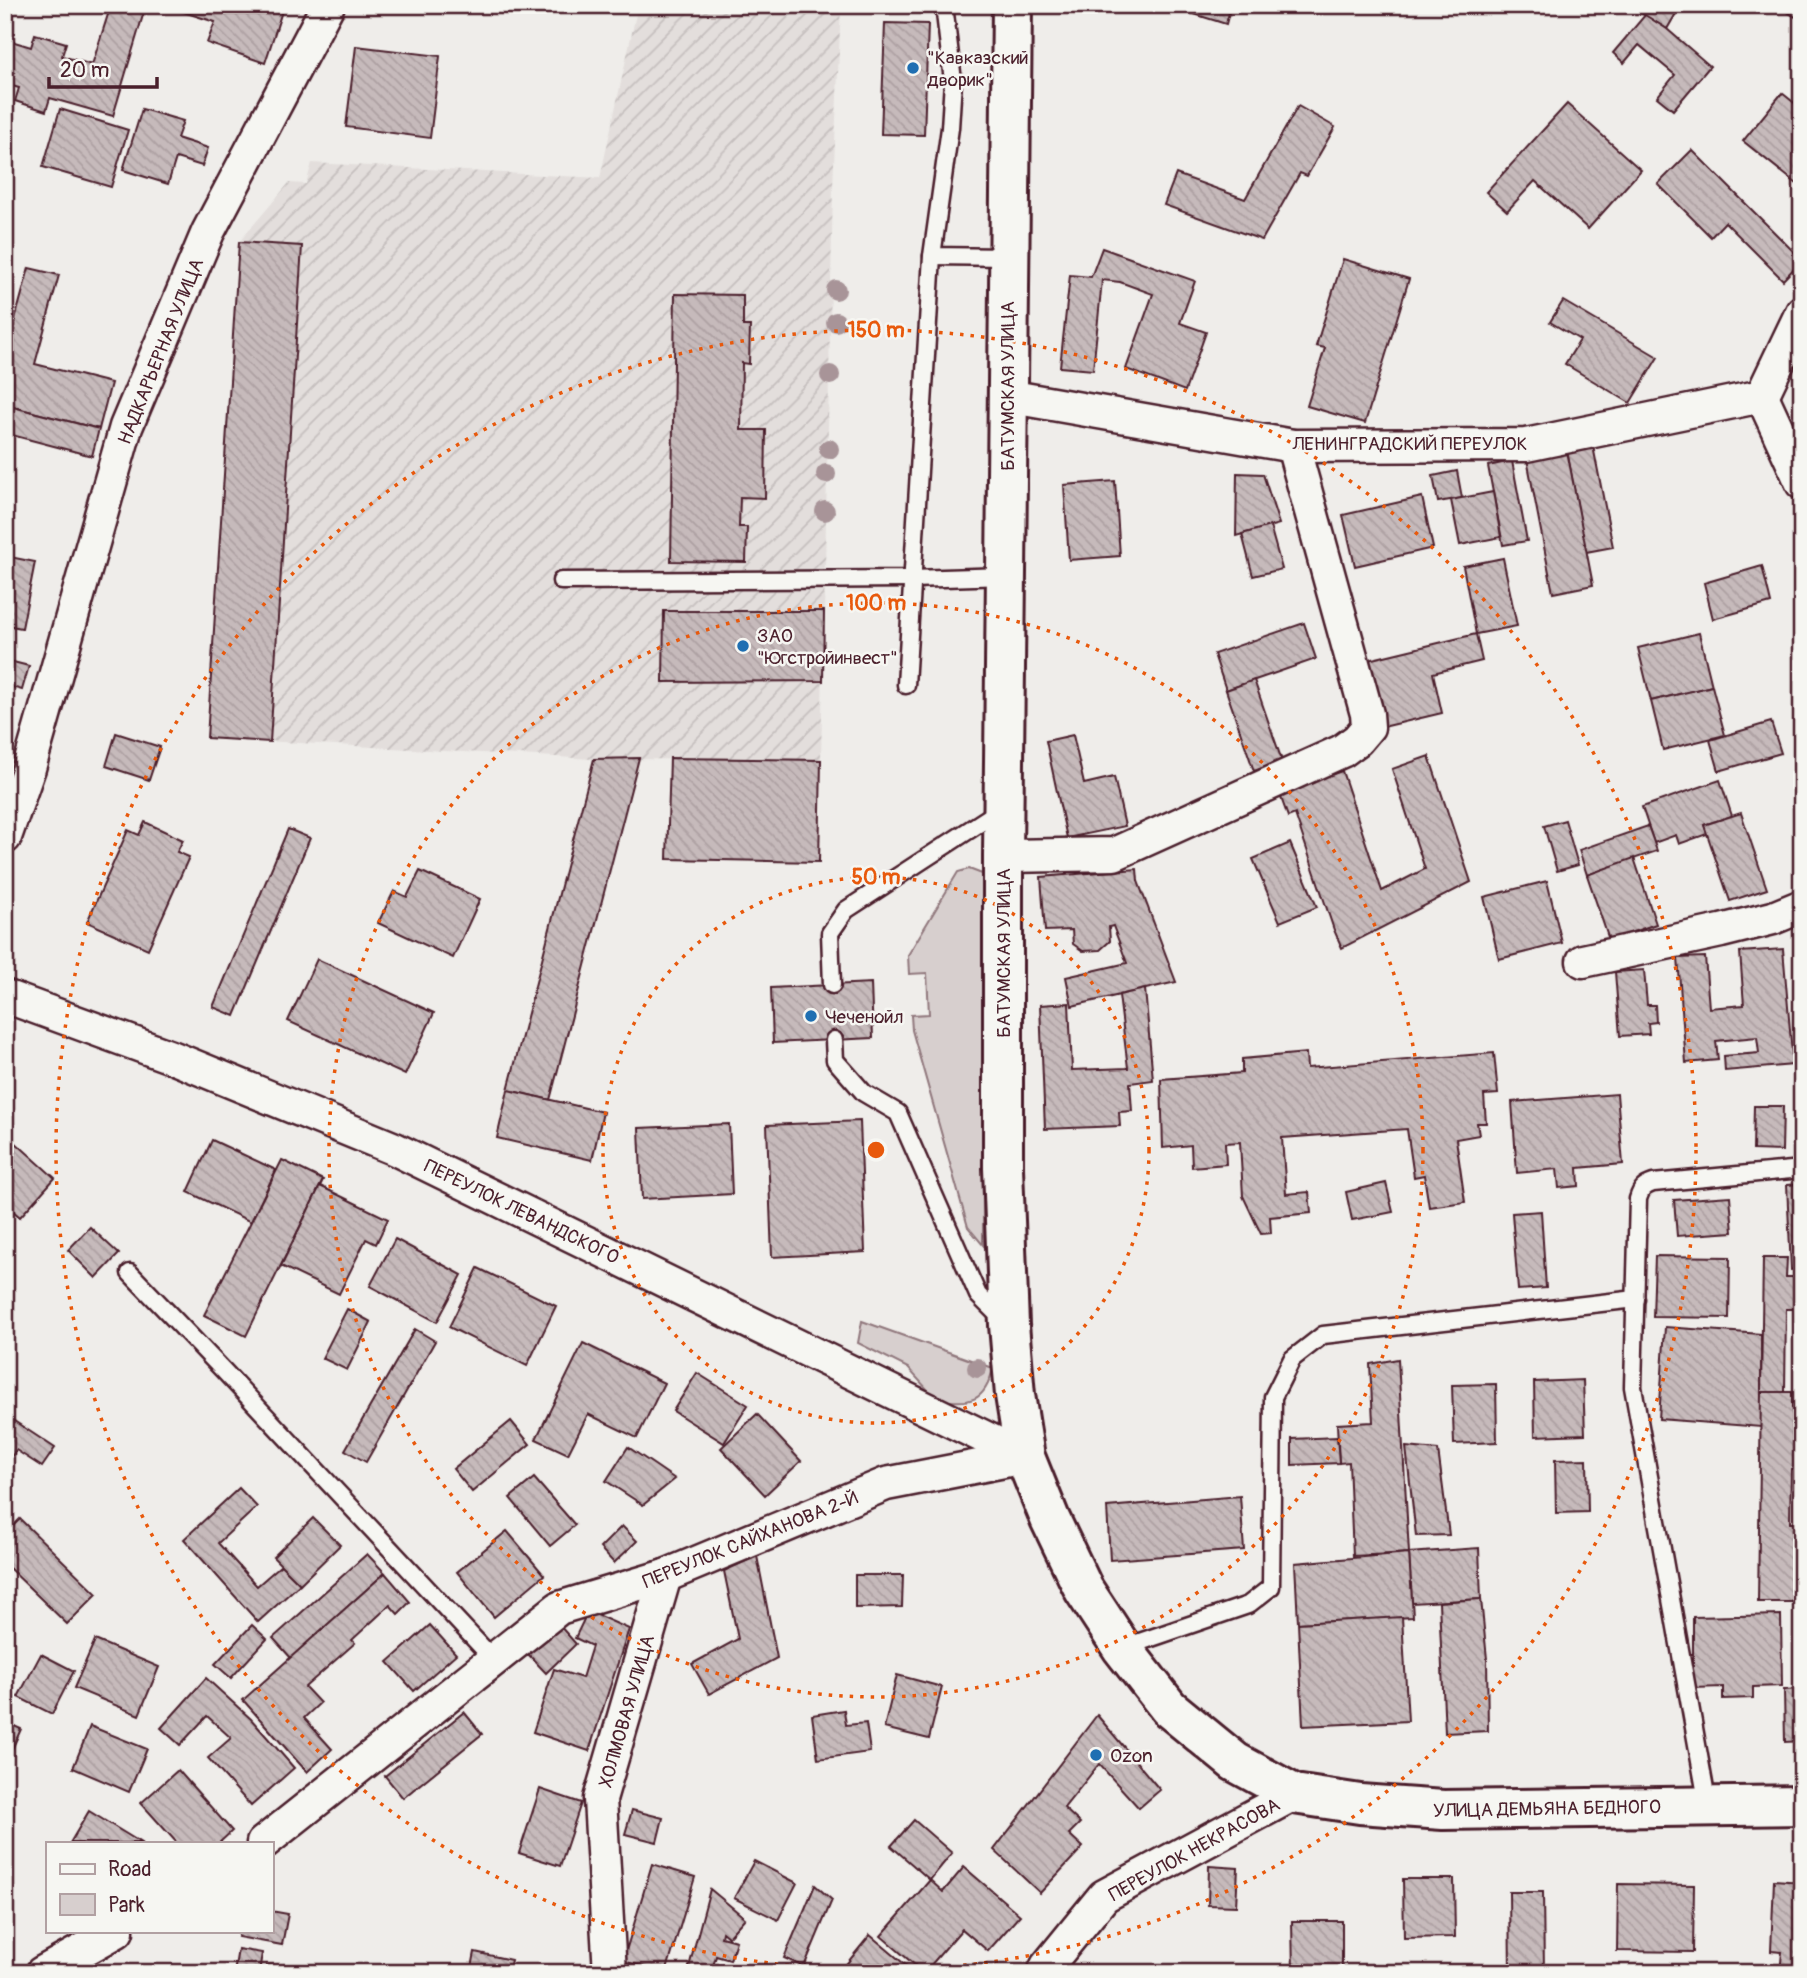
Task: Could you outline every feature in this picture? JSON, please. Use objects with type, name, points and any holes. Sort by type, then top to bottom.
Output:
[{"type":"main road","name":"БАТУМСКАЯ УЛИЦА","points":[[1012,5],[1003,856],[1003,1168],[1009,1325],[1015,1395],[1025,1457],[1050,1520],[1084,1590],[1122,1648],[1170,1708],[1235,1762],[1294,1794]]},
{"type":"main road","name":"УЛИЦА ДЕМЬЯНА БЕДНОГО","points":[[1294,1794],[1360,1804],[1443,1810],[1802,1805]]},
{"type":"street","name":"НАДКАРЬЕРНАЯ УЛИЦА","points":[[5,836],[29,768],[126,427],[208,232],[328,5]]},
{"type":"street","points":[[1802,312],[1762,396],[1802,483]]},
{"type":"street","name":"ЛЕНИНГРАДСКИЙ ПЕРЕУЛОК","points":[[1007,396],[1293,446],[1526,445],[1762,396]]},
{"type":"street","points":[[1003,856],[1114,855],[1342,751],[1368,727],[1367,714],[1293,446]]},
{"type":"street","points":[[1583,961],[1773,918],[1802,906]]},
{"type":"street","name":"ПЕРЕУЛОК ЛЕВАНДСКОГО","points":[[5,996],[174,1058],[395,1149],[1025,1457]]},
{"type":"street","name":"ПЕРЕУЛОК САЙХАНОВА 2-Й","points":[[264,1842],[559,1608],[665,1576],[887,1484],[1025,1457]]},
{"type":"street","name":"ХОЛМОВАЯ УЛИЦА","points":[[610,1973],[600,1800],[665,1576]]},
{"type":"street","name":"ПЕРЕУЛОК НЕКРАСОВА","points":[[1044,1973],[1104,1896],[1294,1794]]},
{"type":"street","points":[[42,1973],[115,1932]]},
{"type":"lane","points":[[906,685],[932,256],[950,128],[953,81],[944,5]]},
{"type":"lane","points":[[932,256],[1008,257]]},
{"type":"lane","points":[[561,581],[1006,576]]},
{"type":"lane","points":[[832,985],[830,933],[846,909],[1005,807]]},
{"type":"lane","points":[[834,1040],[835,1060],[864,1093],[898,1113],[978,1295],[1009,1325]]},
{"type":"lane","points":[[1708,1806],[1633,1387],[1638,1199],[1640,1191],[1653,1183],[1802,1169]]},
{"type":"lane","points":[[130,1273],[494,1660]]},
{"type":"lane","points":[[1122,1648],[1248,1605],[1271,1587],[1273,1397],[1292,1359],[1323,1335],[1636,1299]]},
{"type":"shaded area","points":[[638,5],[841,5],[833,187],[821,760],[594,759],[207,738],[239,242],[289,183],[306,184],[312,163],[600,178]]},
{"type":"green space","points":[[969,869],[982,874],[983,1245],[968,1227],[912,1030],[911,1015],[929,1014],[927,973],[909,974],[908,955],[958,872]]},
{"type":"green space","points":[[862,1321],[993,1368],[986,1389],[967,1401],[937,1400],[908,1368],[858,1343]]},
{"type":"building","points":[[111,5],[146,5],[113,116],[50,98],[46,111],[15,101],[19,88],[5,84],[5,39],[31,47],[35,34],[66,43],[62,56],[92,65]]},
{"type":"building","points":[[172,5],[284,5],[265,63],[207,43],[215,22],[171,8]]},
{"type":"building","points":[[1165,5],[1231,5],[1226,24]]},
{"type":"building","points":[[1639,5],[1681,5],[1667,29],[1636,10]]},
{"type":"building","points":[[1776,5],[1802,5],[1802,21]]},
{"type":"building","points":[[1645,15],[1667,29],[1710,66],[1673,110],[1657,97],[1675,75],[1639,45],[1624,63],[1613,53]]},
{"type":"building","points":[[885,23],[928,24],[924,135],[881,134]]},
{"type":"building","points":[[356,46],[440,56],[430,138],[346,127]]},
{"type":"building","points":[[1782,93],[1802,109],[1802,188],[1743,141]]},
{"type":"building","points":[[1567,104],[1641,170],[1588,229],[1535,181],[1507,211],[1486,192]]},
{"type":"building","points":[[1298,106],[1335,127],[1307,176],[1300,173],[1262,240],[1164,205],[1176,174],[1245,199]]},
{"type":"building","points":[[60,109],[128,130],[111,187],[43,167]]},
{"type":"building","points":[[142,109],[183,121],[177,138],[208,148],[202,166],[176,158],[168,184],[123,170]]},
{"type":"building","points":[[1692,150],[1802,260],[1783,280],[1725,222],[1711,237],[1658,184]]},
{"type":"building","points":[[239,242],[302,246],[270,742],[207,738]]},
{"type":"building","points":[[1102,248],[1195,281],[1180,323],[1206,332],[1185,391],[1126,369],[1153,294],[1120,282],[1102,280],[1093,370],[1060,367],[1070,275],[1091,277]]},
{"type":"building","points":[[1343,259],[1409,279],[1365,423],[1307,406],[1325,348],[1316,346]]},
{"type":"building","points":[[29,268],[59,275],[35,364],[111,383],[99,429],[5,405],[5,356]]},
{"type":"building","points":[[675,294],[743,295],[743,326],[750,326],[749,364],[742,363],[741,430],[766,430],[765,498],[740,497],[739,527],[747,527],[746,562],[671,561]]},
{"type":"building","points":[[1563,301],[1658,357],[1630,403],[1565,364],[1580,340],[1550,322]]},
{"type":"building","points":[[5,405],[99,429],[92,456],[8,434],[5,447]]},
{"type":"building","points":[[1593,446],[1613,547],[1586,552],[1567,451]]},
{"type":"building","points":[[1567,451],[1593,585],[1553,593],[1527,459]]},
{"type":"building","points":[[1512,461],[1527,541],[1503,545],[1488,466]]},
{"type":"building","points":[[1457,471],[1462,498],[1438,502],[1433,476]]},
{"type":"building","points":[[1237,473],[1263,474],[1279,524],[1236,536]]},
{"type":"building","points":[[1115,481],[1120,556],[1069,560],[1064,485]]},
{"type":"building","points":[[1493,492],[1501,537],[1460,545],[1451,500]]},
{"type":"building","points":[[1422,497],[1433,548],[1355,566],[1343,515]]},
{"type":"building","points":[[1270,526],[1282,569],[1253,576],[1242,534]]},
{"type":"building","points":[[5,556],[35,562],[22,628],[5,625]]},
{"type":"building","points":[[1503,558],[1517,626],[1476,634],[1463,566]]},
{"type":"building","points":[[1762,566],[1771,603],[1713,619],[1704,583]]},
{"type":"building","name":"ЗАО \"Югстройинвест\"","points":[[664,611],[824,611],[823,681],[663,682]]},
{"type":"building","points":[[1304,623],[1316,659],[1226,690],[1214,654]]},
{"type":"building","points":[[1699,633],[1712,686],[1651,701],[1638,648]]},
{"type":"building","points":[[1476,634],[1482,661],[1433,673],[1442,713],[1383,727],[1368,660]]},
{"type":"building","points":[[5,660],[29,666],[22,690],[5,685]]},
{"type":"building","points":[[1254,680],[1282,761],[1254,771],[1226,690]]},
{"type":"building","points":[[1712,686],[1725,735],[1663,750],[1651,701]]},
{"type":"building","points":[[1771,722],[1781,753],[1719,771],[1710,740]]},
{"type":"building","points":[[116,733],[160,747],[149,780],[106,766]]},
{"type":"building","points":[[1073,735],[1084,784],[1114,777],[1125,826],[1067,838],[1046,741]]},
{"type":"building","points":[[1429,756],[1471,882],[1342,948],[1295,814],[1288,817],[1279,792],[1342,771],[1382,891],[1425,869],[1392,769]]},
{"type":"building","points":[[639,758],[550,1100],[508,1090],[594,759]]},
{"type":"building","points":[[670,758],[821,760],[819,862],[667,859]]},
{"type":"building","points":[[1720,780],[1732,816],[1704,825],[1707,834],[1679,844],[1676,835],[1654,843],[1642,807]]},
{"type":"building","points":[[1741,813],[1767,889],[1730,901],[1704,825]]},
{"type":"building","points":[[1565,820],[1578,865],[1557,871],[1544,826]]},
{"type":"building","points":[[145,822],[183,840],[177,852],[189,857],[148,949],[87,922],[128,830],[139,835]]},
{"type":"building","points":[[1648,826],[1657,851],[1587,875],[1579,850]]},
{"type":"building","points":[[288,829],[310,838],[235,1016],[213,1007]]},
{"type":"building","points":[[1290,843],[1317,907],[1280,922],[1253,859]]},
{"type":"building","points":[[1634,858],[1656,924],[1609,940],[1587,875]]},
{"type":"building","points":[[1137,869],[1138,881],[1176,982],[1072,1006],[1066,977],[1127,963],[1113,926],[1109,927],[1110,941],[1100,950],[1083,951],[1073,944],[1072,930],[1045,931],[1041,877]]},
{"type":"building","points":[[420,871],[480,899],[453,958],[378,923],[394,891],[407,897]]},
{"type":"building","points":[[1547,881],[1562,943],[1499,959],[1484,897]]},
{"type":"building","points":[[1783,949],[1793,1065],[1725,1071],[1724,1056],[1759,1053],[1757,1037],[1716,1041],[1718,1060],[1686,1063],[1678,958],[1705,957],[1709,1008],[1744,1005],[1740,952]]},
{"type":"building","points":[[317,959],[434,1013],[405,1075],[288,1021]]},
{"type":"building","points":[[1644,970],[1647,1005],[1655,1005],[1656,1022],[1648,1023],[1649,1034],[1620,1036],[1615,972]]},
{"type":"building","points":[[871,983],[873,1038],[773,1043],[771,988]]},
{"type":"building","points":[[1145,989],[1153,1080],[1130,1083],[1132,1111],[1119,1112],[1120,1126],[1045,1129],[1040,1005],[1069,1003],[1072,1070],[1128,1068],[1119,995]]},
{"type":"building","points":[[1306,1053],[1307,1068],[1494,1053],[1498,1094],[1484,1095],[1486,1123],[1477,1123],[1479,1135],[1456,1139],[1465,1202],[1429,1207],[1424,1175],[1414,1177],[1407,1129],[1282,1138],[1286,1194],[1309,1192],[1311,1213],[1270,1217],[1271,1233],[1261,1234],[1243,1196],[1240,1142],[1225,1143],[1226,1164],[1192,1167],[1191,1145],[1163,1148],[1161,1079],[1242,1073],[1242,1059]]},
{"type":"building","points":[[508,1090],[603,1112],[592,1160],[497,1138]]},
{"type":"building","points":[[1617,1094],[1623,1164],[1578,1168],[1579,1186],[1559,1188],[1557,1169],[1517,1173],[1512,1102]]},
{"type":"building","points":[[1754,1106],[1783,1106],[1782,1151],[1753,1150]]},
{"type":"building","points":[[860,1121],[865,1252],[772,1257],[767,1125]]},
{"type":"building","points":[[729,1124],[732,1194],[642,1199],[639,1128]]},
{"type":"building","points":[[5,1133],[55,1178],[20,1217],[5,1204]]},
{"type":"building","points":[[212,1140],[276,1170],[251,1222],[188,1192]]},
{"type":"building","points":[[282,1160],[323,1180],[246,1336],[204,1315]]},
{"type":"building","points":[[1386,1183],[1393,1212],[1352,1220],[1346,1192]]},
{"type":"building","points":[[1802,1184],[1802,1269],[1791,1270],[1787,1185]]},
{"type":"building","points":[[320,1186],[388,1219],[376,1244],[366,1239],[339,1294],[281,1266]]},
{"type":"building","points":[[1730,1196],[1733,1232],[1677,1236],[1674,1200]]},
{"type":"building","points":[[1541,1211],[1546,1288],[1518,1290],[1512,1213]]},
{"type":"building","points":[[90,1227],[119,1254],[96,1278],[68,1250]]},
{"type":"building","points":[[395,1239],[462,1275],[437,1322],[370,1286]]},
{"type":"building","points":[[1655,1256],[1730,1257],[1729,1318],[1653,1317]]},
{"type":"building","points":[[1763,1258],[1787,1258],[1786,1277],[1802,1277],[1802,1309],[1786,1309],[1785,1392],[1761,1392]]},
{"type":"building","points":[[478,1268],[556,1306],[527,1366],[449,1327]]},
{"type":"building","points":[[347,1309],[371,1322],[347,1370],[322,1358]]},
{"type":"building","points":[[1665,1327],[1761,1334],[1761,1427],[1659,1419]]},
{"type":"building","points":[[415,1329],[435,1341],[366,1462],[345,1450]]},
{"type":"building","points":[[583,1343],[664,1383],[637,1438],[588,1414],[568,1454],[536,1439]]},
{"type":"building","points":[[1398,1359],[1409,1553],[1353,1556],[1349,1462],[1339,1463],[1337,1424],[1373,1422],[1370,1364]]},
{"type":"building","points":[[697,1373],[748,1405],[724,1443],[673,1411]]},
{"type":"building","points":[[1583,1380],[1585,1434],[1535,1436],[1534,1382]]},
{"type":"building","points":[[1496,1384],[1497,1442],[1454,1444],[1452,1385]]},
{"type":"building","points":[[1761,1392],[1792,1392],[1792,1408],[1802,1408],[1802,1469],[1791,1469],[1790,1523],[1802,1523],[1802,1602],[1758,1602]]},
{"type":"building","points":[[757,1414],[801,1461],[765,1495],[721,1448]]},
{"type":"building","points":[[5,1415],[55,1448],[42,1467],[16,1450],[5,1466]]},
{"type":"building","points":[[511,1421],[530,1444],[472,1492],[453,1469]]},
{"type":"building","points":[[1337,1437],[1339,1463],[1292,1465],[1292,1439]]},
{"type":"building","points":[[628,1447],[675,1479],[643,1505],[606,1481]]},
{"type":"building","points":[[1406,1447],[1438,1450],[1449,1535],[1416,1536]]},
{"type":"building","points":[[1587,1459],[1588,1512],[1556,1513],[1555,1460]]},
{"type":"building","points":[[534,1478],[575,1525],[550,1546],[510,1498]]},
{"type":"building","points":[[239,1488],[257,1507],[218,1543],[257,1586],[281,1565],[300,1584],[258,1622],[184,1539]]},
{"type":"building","points":[[1240,1496],[1244,1550],[1110,1560],[1107,1507]]},
{"type":"building","points":[[313,1518],[340,1545],[300,1584],[273,1557]]},
{"type":"building","points":[[20,1519],[97,1594],[67,1624],[5,1564],[5,1534]]},
{"type":"building","points":[[622,1526],[637,1541],[614,1563],[600,1548]]},
{"type":"building","points":[[507,1531],[544,1575],[494,1617],[457,1572]]},
{"type":"building","points":[[1479,1548],[1481,1599],[1412,1603],[1409,1553]]},
{"type":"building","points":[[1409,1553],[1413,1617],[1298,1623],[1295,1563]]},
{"type":"building","points":[[367,1554],[385,1573],[291,1658],[273,1638]]},
{"type":"building","points":[[757,1556],[777,1658],[709,1694],[692,1664],[738,1639],[724,1571]]},
{"type":"building","points":[[385,1573],[410,1602],[398,1614],[390,1605],[352,1640],[355,1643],[305,1687],[320,1703],[304,1718],[332,1749],[307,1772],[243,1700]]},
{"type":"building","points":[[855,1575],[903,1575],[902,1607],[855,1608]]},
{"type":"building","points":[[1481,1599],[1487,1659],[1488,1731],[1445,1733],[1439,1602]]},
{"type":"building","points":[[588,1611],[629,1629],[589,1751],[533,1732],[554,1669],[582,1678],[592,1646],[575,1638]]},
{"type":"building","points":[[1781,1615],[1782,1686],[1753,1687],[1753,1698],[1723,1699],[1723,1687],[1693,1688],[1693,1617]]},
{"type":"building","points":[[1402,1617],[1408,1721],[1303,1726],[1298,1623]]},
{"type":"building","points":[[252,1625],[267,1639],[231,1678],[215,1664]]},
{"type":"building","points":[[430,1625],[456,1654],[414,1691],[388,1662]]},
{"type":"building","points":[[559,1625],[576,1644],[546,1673],[528,1654]]},
{"type":"building","points":[[95,1640],[159,1667],[139,1715],[74,1688]]},
{"type":"building","points":[[41,1654],[74,1671],[52,1714],[18,1697]]},
{"type":"building","points":[[897,1675],[942,1687],[929,1739],[884,1728]]},
{"type":"building","points":[[206,1678],[251,1719],[294,1768],[251,1806],[208,1758],[231,1738],[207,1716],[180,1745],[161,1728]]},
{"type":"building","points":[[1802,1689],[1802,1741],[1785,1742],[1784,1690]]},
{"type":"building","points":[[844,1710],[846,1725],[866,1723],[870,1752],[818,1759],[812,1715]]},
{"type":"building","points":[[464,1712],[482,1734],[403,1798],[385,1776]]},
{"type":"building","points":[[1097,1715],[1160,1790],[1139,1808],[1099,1764],[1064,1808],[1080,1823],[1069,1834],[1083,1847],[1040,1893],[994,1850]]},
{"type":"building","points":[[5,1722],[21,1729],[5,1765]]},
{"type":"building","points":[[90,1726],[147,1749],[129,1792],[73,1768]]},
{"type":"building","points":[[178,1770],[232,1831],[220,1842],[176,1842],[141,1803]]},
{"type":"building","points":[[540,1789],[581,1803],[560,1866],[519,1853]]},
{"type":"building","points":[[632,1810],[663,1818],[657,1842],[625,1834]]},
{"type":"building","points":[[89,1811],[139,1842],[71,1842]]},
{"type":"building","points":[[914,1820],[952,1853],[930,1880],[891,1846]]},
{"type":"building","points":[[754,1861],[797,1883],[778,1920],[734,1898]]},
{"type":"building","points":[[652,1864],[695,1877],[666,1973],[623,1961]]},
{"type":"building","points":[[1209,1866],[1238,1868],[1236,1906],[1208,1905]]},
{"type":"building","points":[[964,1867],[1020,1915],[988,1951],[962,1929],[924,1973],[881,1936],[930,1880],[943,1892]]},
{"type":"building","points":[[1403,1879],[1454,1879],[1455,1937],[1404,1938]]},
{"type":"building","points":[[1774,1880],[1802,1882],[1802,1973],[1780,1973],[1782,1952],[1771,1951]]},
{"type":"building","points":[[1618,1884],[1694,1885],[1693,1952],[1617,1951]]},
{"type":"building","points":[[815,1885],[832,1900],[804,1967],[784,1958]]},
{"type":"building","points":[[710,1889],[745,1918],[728,1937],[722,1932],[721,1937],[736,1941],[730,1960],[716,1956],[711,1973],[689,1967]]},
{"type":"building","points":[[1509,1892],[1543,1892],[1544,1973],[1510,1973]]},
{"type":"building","points":[[273,1911],[288,1914],[282,1945],[238,1937],[239,1932],[273,1932]]},
{"type":"building","points":[[1292,1921],[1342,1921],[1342,1973],[1293,1973]]},
{"type":"building","points":[[870,1935],[915,1973],[839,1973]]},
{"type":"building","points":[[238,1949],[262,1953],[259,1973],[234,1973]]},
{"type":"building","points":[[475,1952],[511,1960],[508,1973],[471,1973]]},
{"type":"building","points":[[267,1965],[309,1973],[265,1973]]},
{"type":"place","name":"\"Кавказский дворик\"","points":[[913,68]]},
{"type":"place","name":"ЗАО \"Югстройинвест\"","points":[[743,646]]},
{"type":"place","name":"Чеченойл","points":[[811,1016]]},
{"type":"place","name":"Ozon","points":[[1096,1755]]}]
